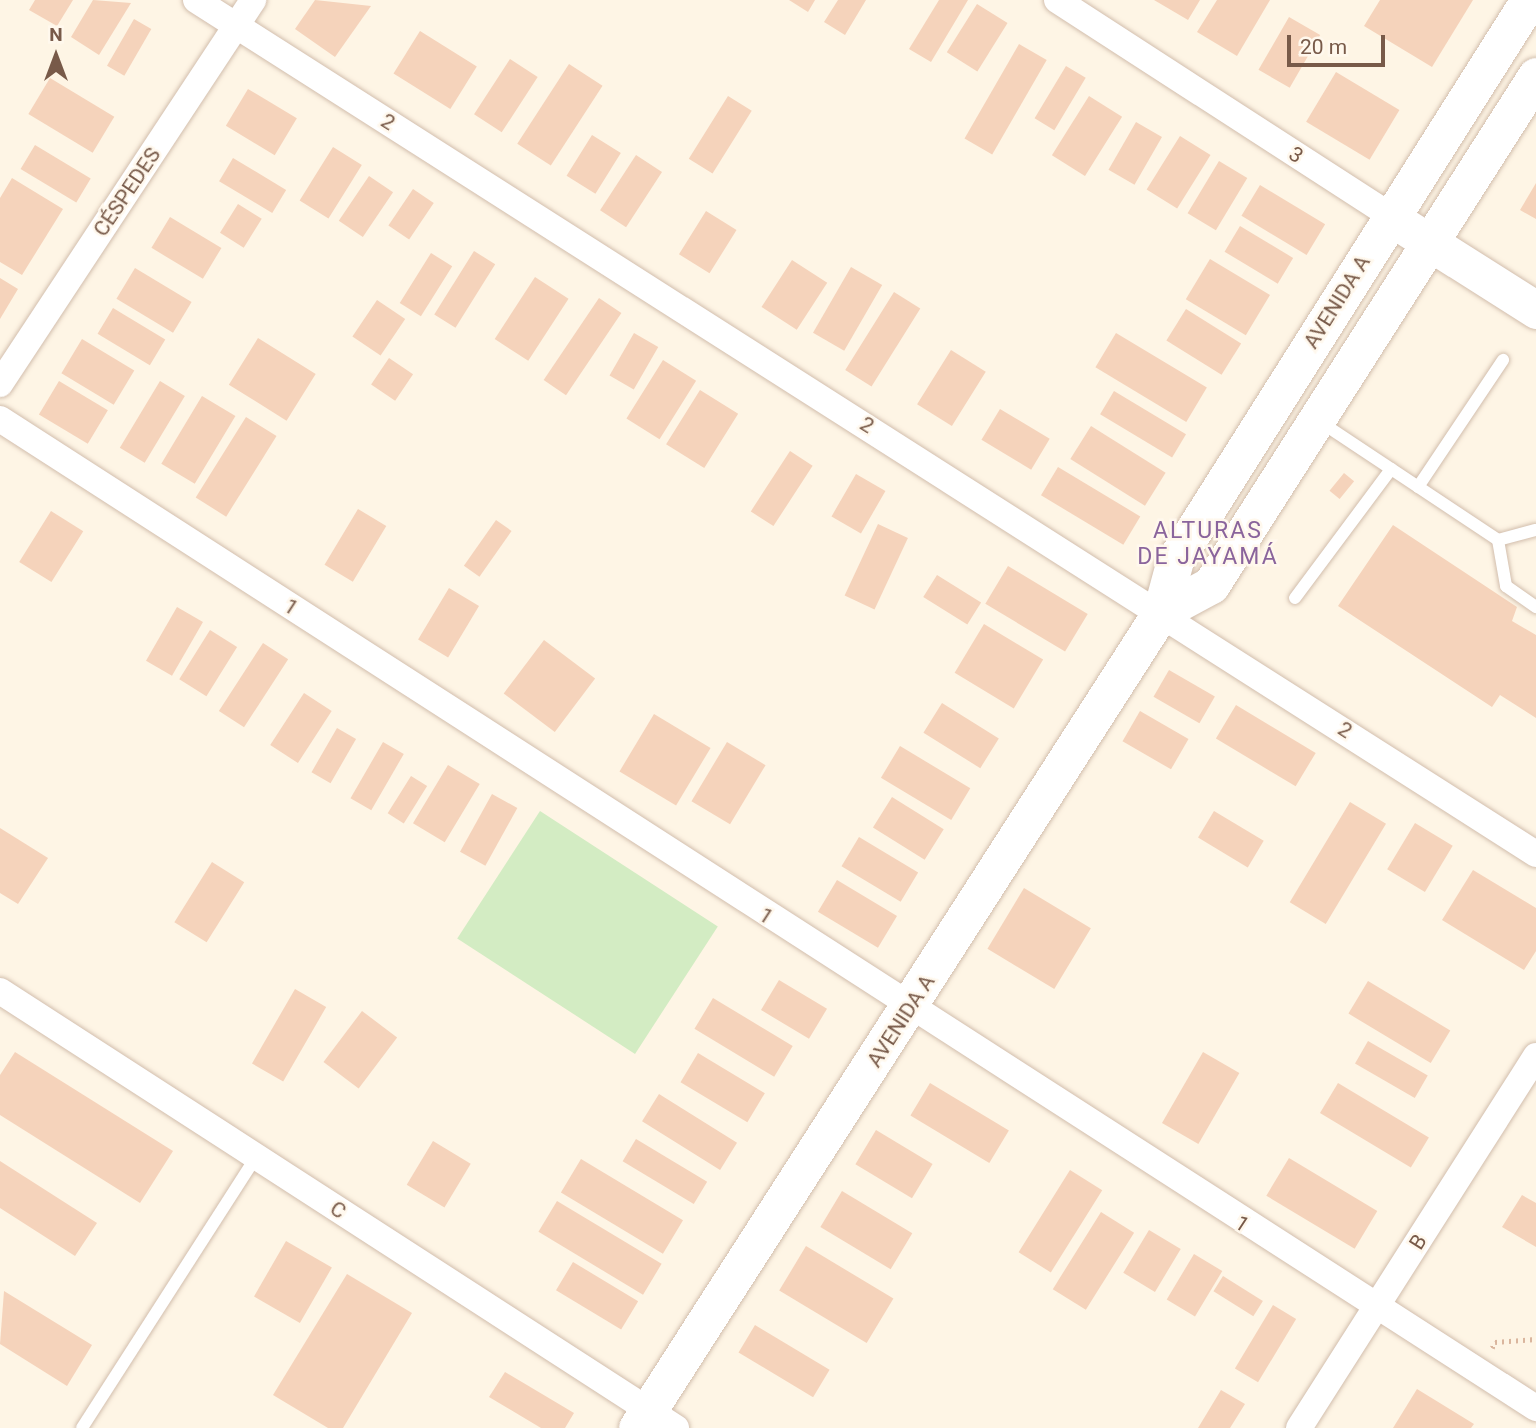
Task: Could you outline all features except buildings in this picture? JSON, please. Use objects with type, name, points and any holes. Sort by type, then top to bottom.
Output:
[{"type":"main road","name":"AVENIDA A","points":[[654,1422],[909,1009],[1161,612],[1175,560],[1529,0]]},
{"type":"main road","name":"AVENIDA A","points":[[1161,612],[1212,585],[1427,243],[1536,76]]},
{"type":"main road","name":"3","points":[[1391,216],[1427,243],[1536,310]]},
{"type":"main road","points":[[1279,394],[1316,419]]},
{"type":"street","name":"2","points":[[196,0],[1161,612],[1536,854]]},
{"type":"street","name":"CÉSPEDES","points":[[0,384],[253,0]]},
{"type":"street","name":"3","points":[[1057,0],[1391,216]]},
{"type":"street","name":"1","points":[[0,419],[1374,1310],[1536,1408]]},
{"type":"street","name":"C","points":[[0,991],[256,1157],[654,1422]]},
{"type":"street","name":"B","points":[[1299,1428],[1536,1056]]},
{"type":"lane","points":[[1418,487],[1503,360]]},
{"type":"lane","points":[[1316,419],[1498,540],[1506,586],[1536,607]]},
{"type":"lane","points":[[1295,598],[1391,469]]},
{"type":"lane","points":[[1498,540],[1536,530]]},
{"type":"lane","points":[[82,1428],[256,1157]]},
{"type":"green space","points":[[540,811],[718,926],[635,1054],[457,938]]},
{"type":"district","name":"ALTURAS DE JAYAMÁ","points":[[1208,544]]}]
